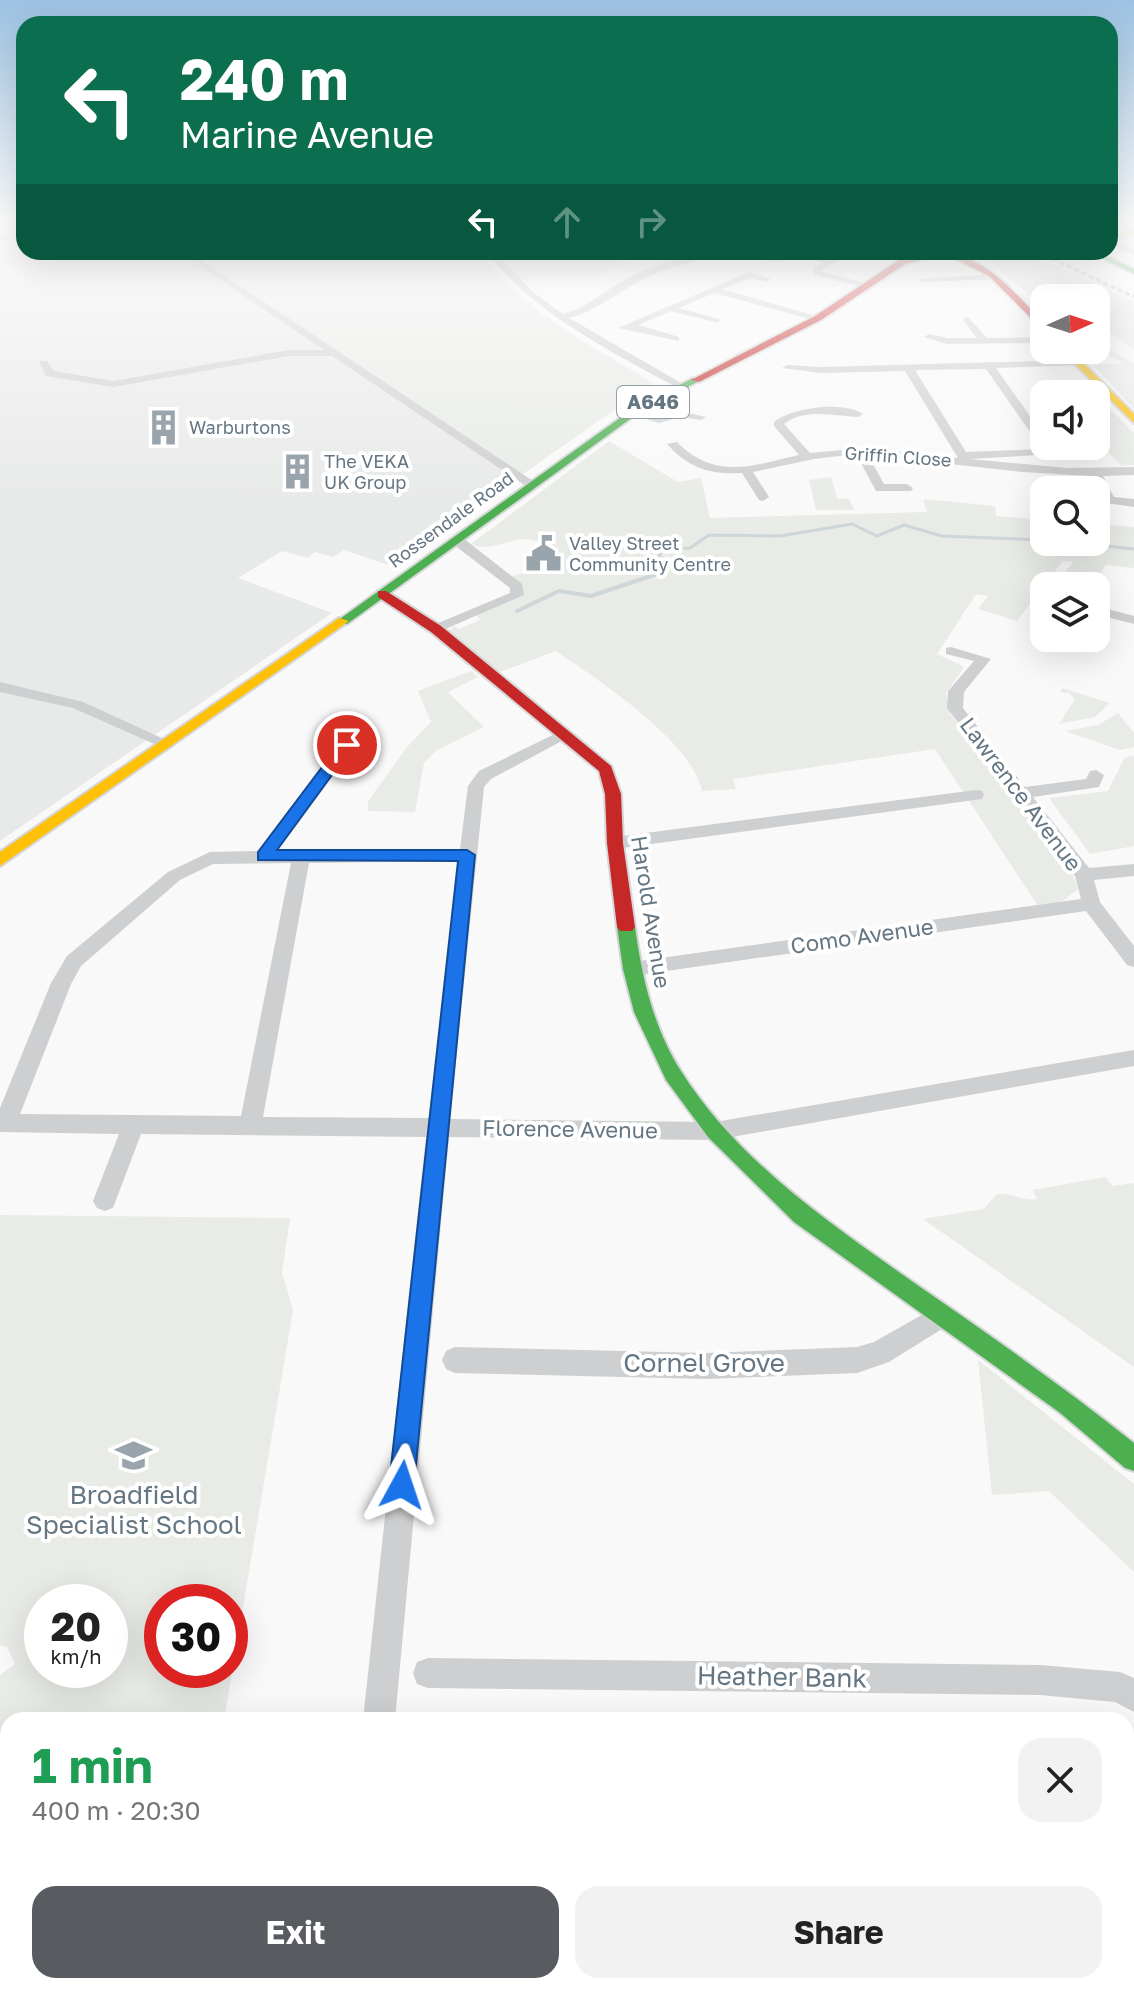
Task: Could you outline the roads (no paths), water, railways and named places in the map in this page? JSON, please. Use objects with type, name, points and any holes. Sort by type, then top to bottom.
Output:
[{"type":"main road","name":"Rossendale Road","points":[[0,860],[458,541],[634,412],[821,316]]},
{"type":"main road","points":[[1079,364],[1134,420]]},
{"type":"main road","name":"Harold Avenue","points":[[382,594],[436,629],[606,769],[613,794],[615,843],[632,969],[643,1012],[673,1075],[715,1131],[801,1215],[1067,1404],[1134,1459]]},
{"type":"street","points":[[280,316],[533,485]]},
{"type":"street","points":[[560,317],[565,316]]},
{"type":"street","points":[[651,316],[626,327],[676,339]]},
{"type":"street","points":[[698,316],[716,321]]},
{"type":"street","points":[[811,316],[818,318]]},
{"type":"street","points":[[560,317],[683,387]]},
{"type":"street","points":[[968,320],[985,341]]},
{"type":"street","points":[[929,337],[947,341],[1030,340]]},
{"type":"street","points":[[43,363],[50,374],[113,384],[289,353],[336,353]]},
{"type":"street","points":[[787,368],[989,366],[1030,361]]},
{"type":"street","points":[[989,366],[1030,423]]},
{"type":"street","points":[[908,368],[963,456],[1030,449]]},
{"type":"street","points":[[634,412],[659,420],[680,414],[701,417]]},
{"type":"street","points":[[807,457],[778,424],[787,415],[803,412],[858,414]]},
{"type":"street","name":"Griffin Close","points":[[673,444],[690,462],[715,471],[860,451],[904,453],[1003,466],[1095,472],[1134,471]]},
{"type":"street","points":[[860,451],[880,488],[907,488]]},
{"type":"street","points":[[1003,466],[1005,487]]},
{"type":"street","points":[[745,469],[763,497]]},
{"type":"street","points":[[1095,472],[1110,500],[1134,503]]},
{"type":"street","points":[[436,629],[517,595],[517,587],[458,541]]},
{"type":"street","points":[[1110,613],[1134,620]]},
{"type":"street","name":"Lawrence Avenue","points":[[951,651],[984,659],[956,691],[955,708],[1084,875],[1091,904],[1134,960]]},
{"type":"street","points":[[0,687],[78,705],[167,744]]},
{"type":"street","points":[[264,856],[363,723]]},
{"type":"street","points":[[380,1712],[437,1127],[476,786],[485,775],[565,735]]},
{"type":"street","points":[[1021,793],[1093,783],[1096,775]]},
{"type":"street","points":[[615,843],[976,795]]},
{"type":"street","points":[[3,1123],[61,983],[74,961],[174,876],[210,858],[467,855]]},
{"type":"street","points":[[250,1127],[301,856]]},
{"type":"street","points":[[1084,875],[1134,870]]},
{"type":"street","name":"Como Avenue","points":[[632,969],[1091,904]]},
{"type":"street","name":"Florence Avenue","points":[[3,1123],[715,1131],[1134,1058]]},
{"type":"street","points":[[105,1201],[134,1124]]},
{"type":"street","name":"Cornel Grove","points":[[455,1360],[706,1366],[857,1360],[880,1353],[941,1316]]},
{"type":"street","name":"Heather Bank","points":[[428,1673],[1040,1680],[1120,1687],[1134,1697]]},
{"type":"waterway","points":[[660,552],[690,548],[709,535],[780,536],[852,524],[877,536],[904,525],[942,536],[1030,539]]},
{"type":"waterway","points":[[1110,546],[1134,549]]},
{"type":"waterway","points":[[517,611],[559,591],[591,596],[657,574],[660,552]]},
{"type":"place","name":"Warburtons","points":[[163,428]]},
{"type":"place","name":"The VEKA UK Group","points":[[298,472]]},
{"type":"place","name":"Valley Street Community Centre","points":[[543,554]]},
{"type":"place","name":"Broadfield Specialist School","points":[[134,1456]]}]
